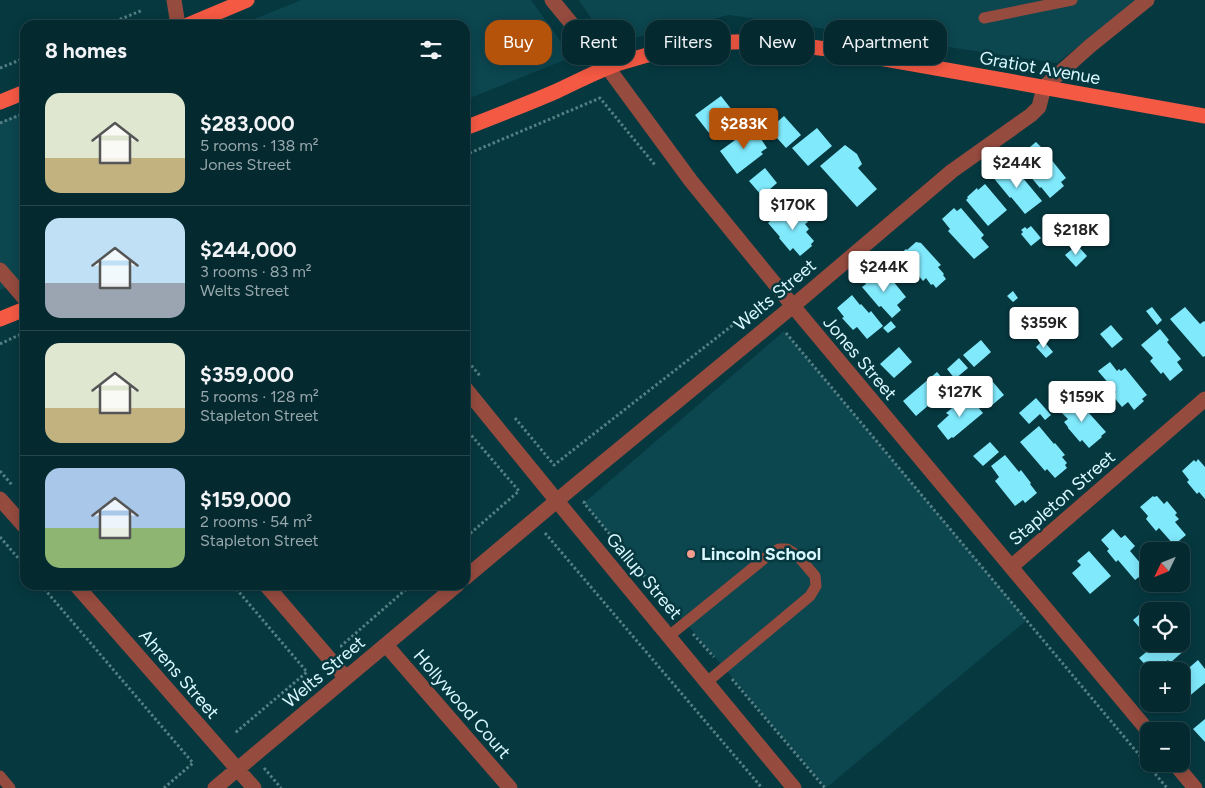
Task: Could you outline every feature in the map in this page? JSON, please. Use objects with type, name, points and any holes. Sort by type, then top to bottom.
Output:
[{"type":"main road","points":[[200,20],[247,0]]},
{"type":"main road","name":"Gratiot Avenue","points":[[470,126],[624,62],[674,49],[722,43],[789,44],[834,50],[1205,116]]},
{"type":"main road","points":[[0,102],[20,94]]},
{"type":"main road","points":[[0,318],[20,311]]},
{"type":"street","points":[[174,0],[177,20]]},
{"type":"street","name":"Jones Street","points":[[552,0],[608,68],[690,181],[792,306],[1141,722]]},
{"type":"street","name":"Welts Street","points":[[470,574],[952,171],[1031,115],[1039,107],[1044,87],[1137,3]]},
{"type":"street","points":[[0,270],[20,293]]},
{"type":"street","name":"Gallup Street","points":[[470,394],[794,788]]},
{"type":"street","name":"Stapleton Street","points":[[1011,567],[1205,399]]},
{"type":"street","points":[[0,499],[20,521]]},
{"type":"street","name":"Ahrens Street","points":[[80,590],[254,788]]},
{"type":"street","points":[[270,590],[346,678]]},
{"type":"street","name":"Welts Street","points":[[215,788],[451,590]]},
{"type":"street","name":"Hollywood Court","points":[[386,644],[510,788]]},
{"type":"street","points":[[1182,772],[1195,788]]},
{"type":"lane","points":[[984,18],[1072,0]]},
{"type":"lane","points":[[669,636],[770,554],[779,550],[787,549],[798,556],[815,576],[816,586],[810,596],[707,682]]},
{"type":"lane","points":[[0,776],[10,788]]},
{"type":"path","points":[[118,20],[143,10]]},
{"type":"path","points":[[0,68],[20,60]]},
{"type":"path","points":[[470,153],[600,98],[656,165]]},
{"type":"path","points":[[0,124],[20,115]]},
{"type":"path","points":[[554,466],[766,299]]},
{"type":"path","points":[[784,331],[1167,788]]},
{"type":"path","points":[[0,344],[20,336]]},
{"type":"path","points":[[470,434],[519,491],[470,534]]},
{"type":"path","points":[[584,503],[684,624],[825,788]]},
{"type":"path","points":[[546,532],[762,788]]},
{"type":"path","points":[[0,537],[20,560]]},
{"type":"path","points":[[45,590],[193,763],[164,788]]},
{"type":"path","points":[[235,733],[307,672],[237,590]]},
{"type":"path","points":[[340,646],[405,590]]},
{"type":"shaded area","points":[[301,0],[531,0],[545,20],[485,20],[485,65],[552,65],[552,29],[562,43],[562,61],[470,98],[470,20],[252,20]]},
{"type":"shaded area","points":[[579,0],[1137,0],[1057,63],[947,47],[947,20],[824,20],[824,29],[814,27],[814,20],[763,20],[729,15],[708,20],[645,20],[645,35],[635,38],[635,20],[592,20]]},
{"type":"shaded area","points":[[20,114],[20,282],[0,290],[0,122]]},
{"type":"shaded area","points":[[784,331],[1027,620],[826,788],[584,503]]},
{"type":"building","points":[[721,96],[739,119],[713,138],[695,115]]},
{"type":"building","points":[[784,116],[801,135],[786,148],[769,129]]},
{"type":"building","points":[[756,127],[762,134],[759,136],[767,148],[761,152],[763,154],[737,174],[720,151]]},
{"type":"building","points":[[817,128],[832,146],[808,166],[792,148]]},
{"type":"building","points":[[1036,142],[1043,149],[1046,149],[1050,154],[1050,158],[1066,178],[1061,182],[1064,186],[1050,198],[1019,163],[1022,160],[1019,156]]},
{"type":"building","points":[[845,145],[857,154],[862,164],[858,168],[877,189],[857,207],[820,166]]},
{"type":"building","points":[[1010,166],[1018,172],[1042,201],[1025,214],[992,176],[1004,167],[1006,169]]},
{"type":"building","points":[[765,168],[777,183],[762,196],[749,181]]},
{"type":"building","points":[[985,184],[1007,210],[988,226],[966,200],[977,188],[978,190]]},
{"type":"building","points":[[954,208],[957,211],[961,208],[984,235],[981,238],[989,247],[974,259],[948,231],[950,229],[942,219]]},
{"type":"building","points":[[796,209],[808,222],[805,224],[809,229],[806,232],[814,241],[811,244],[812,246],[800,256],[793,248],[790,251],[768,223],[782,211],[787,217]]},
{"type":"building","points":[[1031,226],[1041,238],[1031,246],[1021,234],[1023,232],[1021,230]]},
{"type":"building","points":[[916,242],[921,243],[941,265],[938,267],[946,279],[936,288],[926,278],[923,281],[918,275],[914,279],[910,279],[894,259]]},
{"type":"building","points":[[1077,245],[1087,256],[1076,267],[1065,255]]},
{"type":"building","points":[[884,270],[906,297],[897,305],[901,310],[892,318],[881,306],[879,307],[862,287],[866,284],[864,281],[871,275],[873,277]]},
{"type":"building","points":[[1013,291],[1018,298],[1013,302],[1007,296]]},
{"type":"building","points":[[852,295],[869,313],[871,311],[883,326],[867,339],[857,327],[853,330],[842,318],[844,317],[837,308]]},
{"type":"building","points":[[1152,307],[1162,320],[1157,325],[1146,311]]},
{"type":"building","points":[[1185,307],[1200,324],[1205,322],[1205,356],[1203,357],[1170,319]]},
{"type":"building","points":[[891,321],[896,327],[888,333],[883,328]]},
{"type":"building","points":[[1111,325],[1123,339],[1112,348],[1100,334]]},
{"type":"building","points":[[1160,329],[1169,340],[1167,342],[1181,359],[1177,362],[1183,370],[1170,381],[1150,361],[1153,358],[1141,345]]},
{"type":"building","points":[[981,340],[991,352],[974,367],[963,355]]},
{"type":"building","points":[[1043,340],[1053,352],[1046,358],[1036,347]]},
{"type":"building","points":[[899,347],[912,362],[894,378],[880,364]]},
{"type":"building","points":[[959,358],[968,368],[955,379],[947,369]]},
{"type":"building","points":[[1110,362],[1117,371],[1125,368],[1147,395],[1142,399],[1144,401],[1134,410],[1128,402],[1122,407],[1112,395],[1116,392],[1098,371]]},
{"type":"building","points":[[937,372],[950,387],[916,416],[903,401]]},
{"type":"building","points":[[993,382],[1004,395],[991,406],[980,393]]},
{"type":"building","points":[[968,395],[983,413],[948,440],[937,426],[949,415],[946,413]]},
{"type":"building","points":[[1077,396],[1106,432],[1089,448],[1082,440],[1080,442],[1068,428],[1064,422],[1068,419],[1060,411]]},
{"type":"building","points":[[1036,398],[1051,415],[1045,420],[1040,414],[1029,424],[1019,413]]},
{"type":"building","points":[[1039,426],[1065,455],[1062,457],[1067,463],[1065,465],[1067,468],[1055,478],[1047,469],[1045,471],[1020,442]]},
{"type":"building","points":[[990,442],[999,452],[983,466],[973,456]]},
{"type":"building","points":[[1005,455],[1019,472],[1021,470],[1037,493],[1025,503],[1023,500],[1015,506],[995,481],[999,477],[991,466]]},
{"type":"building","points":[[1198,459],[1205,467],[1205,499],[1199,492],[1197,494],[1187,482],[1189,480],[1182,471],[1194,460],[1196,462]]},
{"type":"building","points":[[1153,496],[1157,496],[1164,504],[1167,501],[1177,513],[1175,515],[1179,519],[1175,522],[1186,535],[1178,542],[1171,542],[1159,528],[1156,531],[1146,519],[1148,516],[1140,507]]},
{"type":"building","points":[[1113,529],[1121,538],[1125,535],[1135,546],[1130,551],[1140,563],[1140,576],[1135,580],[1118,560],[1116,562],[1107,551],[1109,549],[1101,540]]},
{"type":"building","points":[[1089,551],[1111,576],[1090,594],[1072,573],[1081,565],[1077,561]]},
{"type":"building","points":[[1140,614],[1140,626],[1139,627],[1133,620]]},
{"type":"building","points":[[1146,652],[1182,652],[1171,662],[1168,660],[1166,662],[1143,662],[1139,658]]},
{"type":"building","points":[[1198,660],[1205,669],[1205,683],[1190,696],[1190,667]]},
{"type":"building","points":[[1205,719],[1205,742],[1193,729]]},
{"type":"place","name":"Lincoln School","points":[[691,554]]}]
